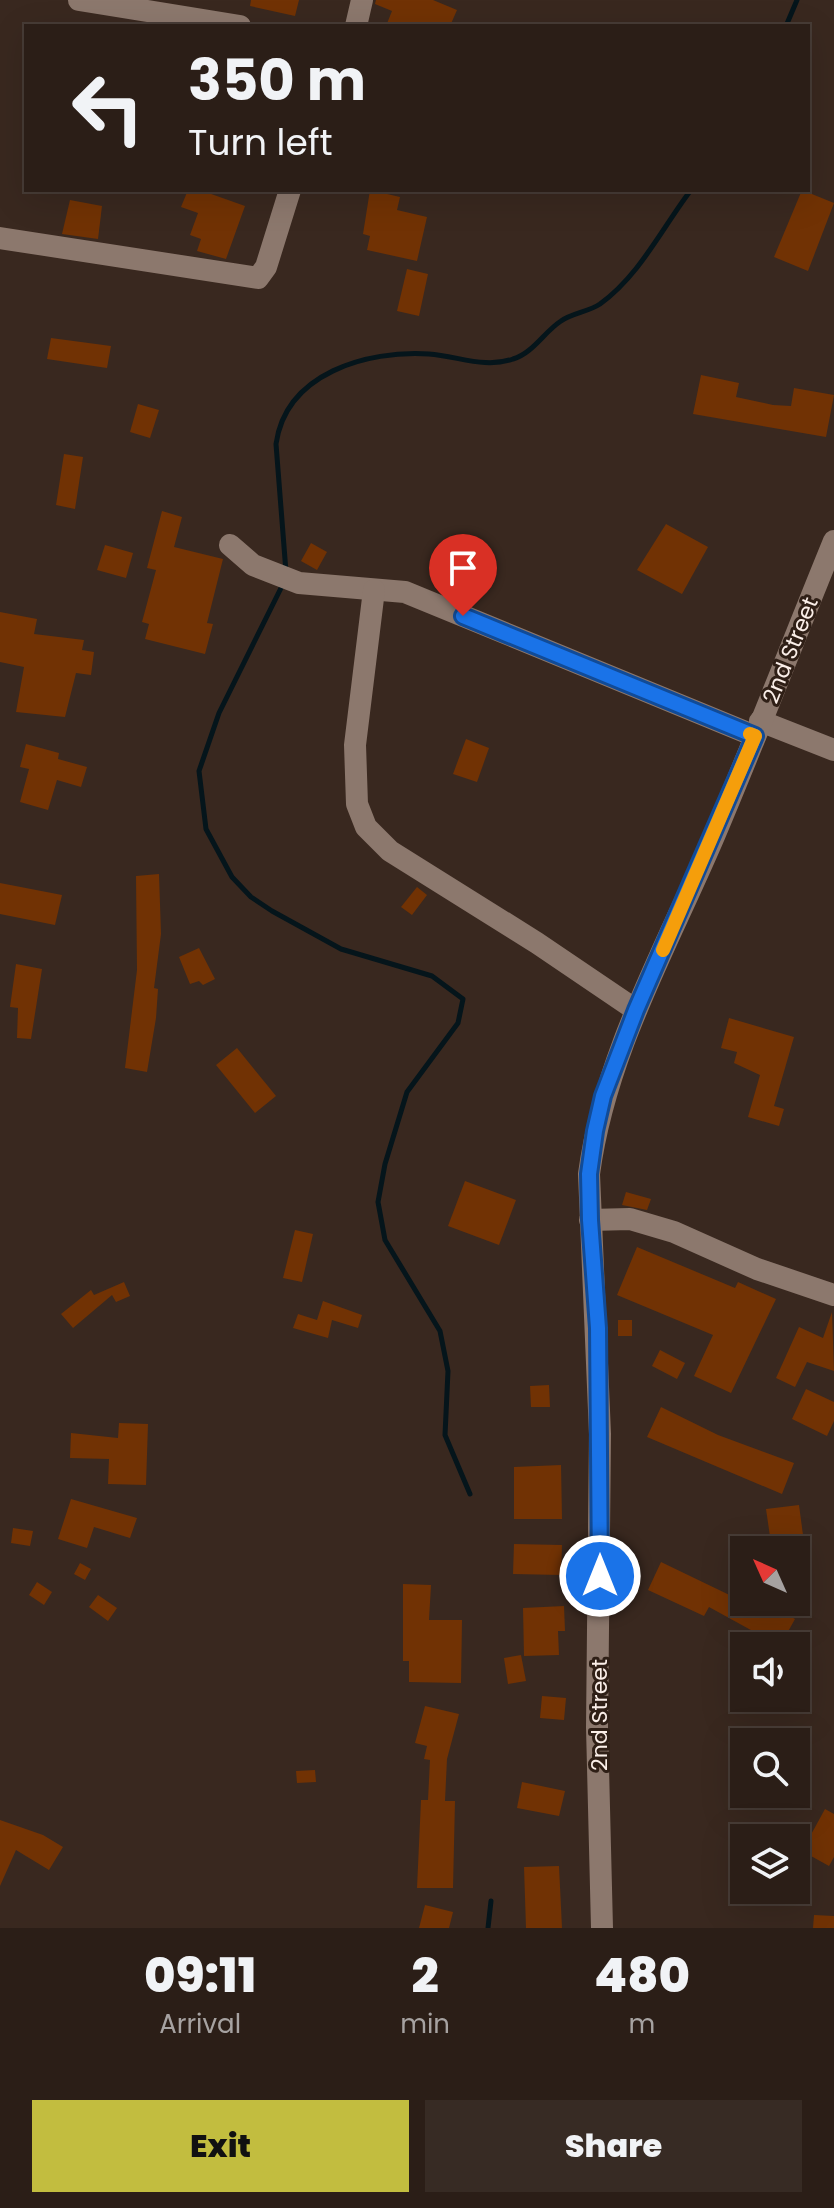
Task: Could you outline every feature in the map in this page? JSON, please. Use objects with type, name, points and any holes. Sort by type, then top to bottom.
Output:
[{"type":"street","points":[[79,0],[228,24]]},
{"type":"street","points":[[356,24],[362,0]]},
{"type":"street","points":[[0,238],[258,278],[266,267],[289,192]]},
{"type":"street","name":"2nd Street","points":[[602,1928],[597,1727],[600,1434],[598,1328],[589,1174],[595,1131],[603,1096],[636,1010],[834,541]]},
{"type":"street","points":[[230,545],[253,565],[274,575],[299,583],[405,592],[757,728],[834,750]]},
{"type":"street","points":[[374,590],[355,745],[357,804],[366,827],[390,851],[636,1010]]},
{"type":"street","points":[[590,1220],[630,1219],[674,1232],[757,1269],[834,1295]]},
{"type":"building","points":[[251,0],[299,0],[295,16],[250,6]]},
{"type":"building","points":[[376,0],[433,0],[457,10],[451,24],[387,24],[392,11],[375,4]]},
{"type":"building","points":[[187,192],[206,192],[245,206],[226,259],[197,251],[201,239],[190,235],[198,213],[181,207]]},
{"type":"building","points":[[370,192],[400,197],[397,210],[427,217],[417,261],[367,250],[370,236],[363,234]]},
{"type":"building","points":[[801,192],[834,203],[808,271],[774,257]]},
{"type":"building","points":[[70,200],[102,206],[98,239],[62,234]]},
{"type":"building","points":[[407,269],[428,274],[419,316],[397,311]]},
{"type":"building","points":[[51,338],[111,346],[107,368],[47,359]]},
{"type":"building","points":[[701,375],[739,383],[736,397],[773,405],[791,406],[794,388],[834,395],[826,437],[693,414]]},
{"type":"building","points":[[138,404],[159,410],[150,438],[130,432]]},
{"type":"building","points":[[64,454],[83,457],[75,509],[56,505]]},
{"type":"building","points":[[162,511],[182,517],[174,547],[223,559],[207,623],[213,624],[205,654],[145,639],[149,624],[142,622],[156,570],[147,568]]},
{"type":"building","points":[[666,524],[708,547],[682,594],[637,570]]},
{"type":"building","points":[[311,543],[327,552],[317,570],[301,561]]},
{"type":"building","points":[[105,545],[133,553],[126,578],[97,570]]},
{"type":"building","points":[[442,572],[474,578],[470,600],[440,591]]},
{"type":"building","points":[[0,612],[37,619],[34,634],[84,640],[82,650],[94,652],[91,675],[76,673],[65,717],[16,712],[24,667],[0,662]]},
{"type":"building","points":[[466,739],[489,748],[477,782],[453,774]]},
{"type":"building","points":[[26,744],[59,753],[58,759],[87,767],[81,787],[57,780],[48,810],[20,802],[29,769],[20,767]]},
{"type":"building","points":[[159,874],[161,934],[154,988],[158,989],[147,1072],[125,1068],[137,970],[136,876]]},
{"type":"building","points":[[0,883],[62,895],[55,925],[0,914]]},
{"type":"building","points":[[417,887],[427,895],[412,915],[401,907]]},
{"type":"building","points":[[199,948],[215,979],[203,985],[199,981],[190,984],[179,957]]},
{"type":"building","points":[[16,964],[42,969],[31,1039],[17,1038],[18,1008],[10,1007]]},
{"type":"building","points":[[729,1018],[794,1037],[774,1106],[784,1109],[779,1126],[748,1117],[760,1075],[734,1063],[737,1052],[721,1048]]},
{"type":"building","points":[[237,1048],[276,1096],[255,1113],[216,1065]]},
{"type":"building","points":[[465,1181],[516,1200],[499,1245],[448,1226]]},
{"type":"building","points":[[626,1192],[651,1199],[647,1210],[622,1205]]},
{"type":"building","points":[[295,1230],[313,1234],[302,1282],[283,1278]]},
{"type":"building","points":[[637,1247],[735,1288],[738,1282],[776,1299],[731,1393],[694,1376],[713,1335],[617,1295]]},
{"type":"building","points":[[124,1282],[130,1296],[116,1302],[112,1295],[73,1328],[61,1314],[91,1290],[94,1295]]},
{"type":"building","points":[[323,1301],[362,1315],[358,1328],[332,1320],[328,1338],[293,1328],[298,1314],[317,1320]]},
{"type":"building","points":[[832,1312],[834,1371],[807,1362],[795,1387],[776,1378],[799,1327],[823,1338]]},
{"type":"building","points":[[618,1320],[632,1320],[632,1336],[618,1336]]},
{"type":"building","points":[[660,1350],[685,1363],[677,1379],[652,1366]]},
{"type":"building","points":[[549,1385],[550,1407],[531,1407],[530,1386]]},
{"type":"building","points":[[806,1389],[834,1402],[834,1421],[827,1436],[792,1419]]},
{"type":"building","points":[[661,1407],[718,1435],[794,1463],[782,1494],[647,1437]]},
{"type":"building","points":[[119,1423],[148,1424],[146,1485],[108,1484],[109,1459],[70,1458],[71,1433],[118,1438]]},
{"type":"building","points":[[561,1465],[562,1519],[514,1519],[514,1467]]},
{"type":"building","points":[[71,1499],[137,1518],[130,1538],[94,1527],[87,1548],[58,1539]]},
{"type":"building","points":[[799,1505],[803,1536],[770,1536],[766,1509]]},
{"type":"building","points":[[13,1528],[33,1531],[30,1546],[11,1543]]},
{"type":"building","points":[[514,1544],[562,1545],[561,1575],[513,1574]]},
{"type":"building","points":[[661,1562],[730,1595],[730,1616],[790,1616],[795,1619],[788,1632],[755,1632],[709,1607],[704,1616],[648,1590]]},
{"type":"building","points":[[80,1563],[91,1569],[85,1580],[74,1574]]},
{"type":"building","points":[[37,1582],[52,1592],[44,1605],[29,1595]]},
{"type":"building","points":[[403,1584],[431,1585],[429,1620],[462,1620],[461,1683],[409,1682],[409,1661],[403,1661]]},
{"type":"building","points":[[98,1595],[117,1608],[108,1621],[89,1607]]},
{"type":"building","points":[[564,1606],[565,1631],[558,1631],[559,1655],[524,1656],[523,1608]]},
{"type":"building","points":[[521,1655],[526,1681],[508,1684],[504,1658]]},
{"type":"building","points":[[542,1696],[566,1698],[564,1720],[540,1718]]},
{"type":"building","points":[[425,1706],[459,1714],[447,1759],[445,1801],[455,1801],[453,1888],[417,1888],[421,1800],[428,1800],[430,1760],[424,1759],[427,1746],[415,1743]]},
{"type":"building","points":[[315,1770],[316,1782],[297,1783],[296,1771]]},
{"type":"building","points":[[522,1782],[565,1791],[559,1816],[517,1808]]},
{"type":"building","points":[[825,1809],[834,1814],[834,1857],[829,1866],[810,1855],[810,1836]]},
{"type":"building","points":[[0,1820],[43,1835],[63,1847],[49,1870],[16,1850],[0,1886]]},
{"type":"building","points":[[559,1866],[562,1928],[526,1928],[524,1867]]},
{"type":"building","points":[[425,1905],[453,1912],[449,1928],[419,1928]]},
{"type":"building","points":[[814,1915],[834,1916],[834,1928],[813,1928]]},
{"type":"waterway","points":[[787,24],[797,0]]},
{"type":"waterway","points":[[286,572],[276,444],[283,420],[295,399],[312,383],[333,371],[380,356],[429,354],[492,363],[520,356],[561,321],[595,307],[614,292],[639,265],[690,192]]},
{"type":"waterway","points":[[284,582],[219,713],[199,771],[206,829],[232,877],[251,897],[272,911],[341,949],[432,976],[463,999],[458,1023],[407,1092],[385,1164],[378,1202],[385,1240],[440,1331],[448,1371],[445,1435],[470,1494]]},
{"type":"waterway","points":[[488,1928],[491,1901]]},
{"type":"slow traffic","points":[[663,950],[755,736],[750,734]]},
{"type":"route","points":[[463,616],[755,736],[636,1010],[603,1096],[595,1131],[589,1174],[598,1328],[600,1576]]}]
